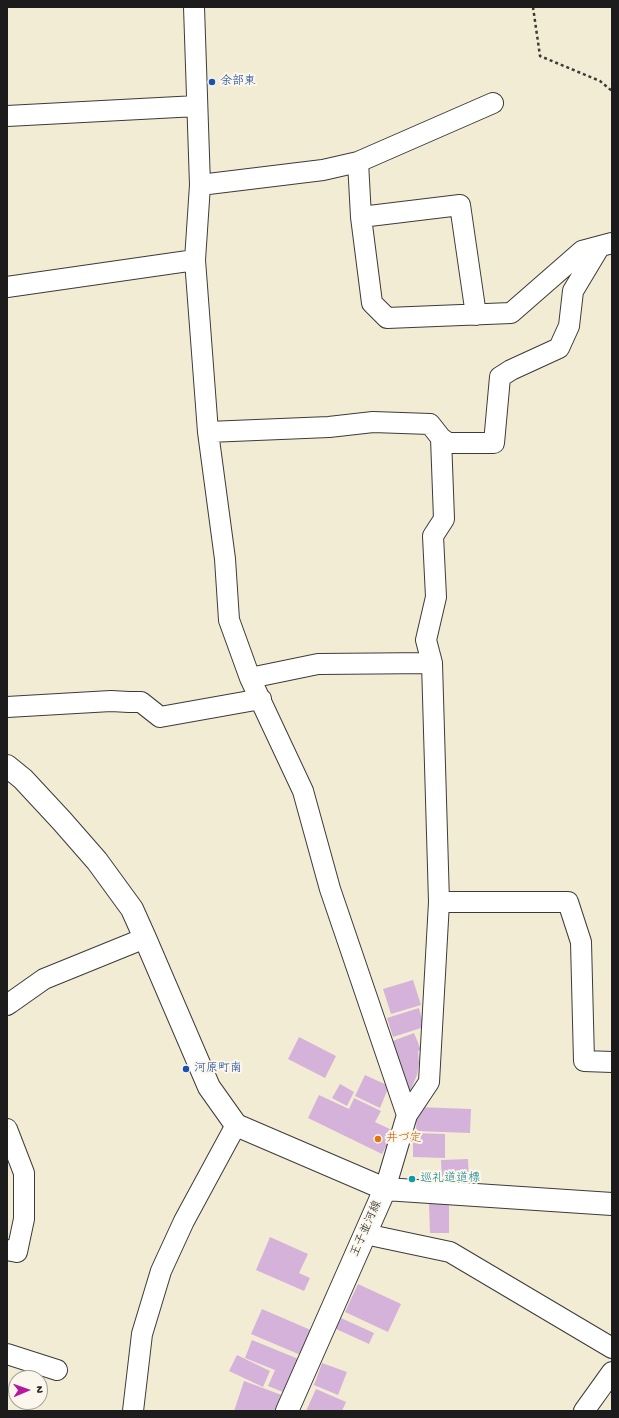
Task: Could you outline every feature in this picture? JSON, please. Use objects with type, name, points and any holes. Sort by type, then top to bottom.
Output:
[{"type":"street","points":[[194,7],[200,185],[195,260],[208,432],[225,559],[230,620],[250,678],[304,791],[330,889],[407,1115]]},
{"type":"street","points":[[200,185],[323,170],[358,162],[493,103]]},
{"type":"street","points":[[7,116],[197,106]]},
{"type":"street","points":[[358,162],[361,217],[372,303],[387,318],[511,313],[582,251],[606,244]]},
{"type":"street","points":[[361,217],[460,205],[476,315]]},
{"type":"street","points":[[208,432],[329,427],[373,422],[430,424],[441,438],[448,443],[494,443],[500,377],[511,370],[559,348],[569,326],[573,291],[606,244]]},
{"type":"street","points":[[7,287],[195,260]]},
{"type":"street","points":[[7,766],[23,779],[97,861],[132,909],[209,1086],[236,1125],[385,1189],[407,1115],[429,1082],[439,902],[432,664],[426,640],[436,597],[433,536],[444,519],[441,438]]},
{"type":"street","points":[[250,678],[318,664],[432,664]]},
{"type":"street","points":[[7,708],[111,701],[141,702],[160,716],[261,699]]},
{"type":"street","points":[[439,902],[568,902],[581,942],[584,1061],[612,1062]]},
{"type":"street","points":[[7,1004],[10,1004],[44,979],[145,938]]},
{"type":"street","points":[[133,1411],[142,1334],[161,1271],[184,1221],[236,1125]]},
{"type":"street","points":[[7,1129],[24,1173],[24,1219],[17,1252],[7,1250]]},
{"type":"street","name":"王子並河線","points":[[288,1411],[385,1189],[612,1204]]},
{"type":"street","points":[[365,1234],[450,1252],[612,1348]]},
{"type":"street","points":[[7,1354],[57,1370]]},
{"type":"street","points":[[584,1411],[612,1372]]},
{"type":"path","points":[[533,7],[540,56],[600,81],[612,91]]},
{"type":"building","points":[[413,980],[421,1005],[391,1014],[383,989]]},
{"type":"building","points":[[419,1008],[424,1027],[393,1037],[387,1018]]},
{"type":"building","points":[[414,1033],[421,1050],[418,1051],[419,1063],[417,1075],[409,1094],[390,1042]]},
{"type":"building","points":[[299,1037],[336,1056],[325,1078],[288,1059]]},
{"type":"building","points":[[365,1075],[389,1086],[380,1108],[355,1096]]},
{"type":"building","points":[[340,1084],[354,1092],[347,1106],[332,1098]]},
{"type":"building","points":[[319,1095],[349,1109],[354,1098],[381,1111],[375,1122],[394,1131],[382,1154],[308,1118]]},
{"type":"building","points":[[417,1107],[471,1109],[470,1133],[416,1131]]},
{"type":"building","points":[[413,1133],[445,1134],[445,1158],[413,1157]]},
{"type":"building","points":[[468,1159],[469,1181],[442,1182],[441,1160]]},
{"type":"building","points":[[429,1204],[449,1204],[449,1233],[430,1233]]},
{"type":"building","points":[[270,1237],[308,1254],[299,1273],[310,1278],[304,1291],[256,1270]]},
{"type":"building","points":[[358,1284],[401,1304],[388,1332],[345,1312]]},
{"type":"building","points":[[262,1309],[313,1331],[303,1356],[251,1334]]},
{"type":"building","points":[[341,1318],[374,1333],[369,1344],[336,1329]]},
{"type":"building","points":[[252,1340],[301,1360],[288,1394],[268,1386],[275,1370],[245,1358]]},
{"type":"building","points":[[237,1355],[270,1371],[263,1387],[229,1371]]},
{"type":"building","points":[[322,1363],[347,1372],[338,1395],[314,1385]]},
{"type":"building","points":[[244,1381],[287,1397],[282,1411],[234,1411]]},
{"type":"building","points":[[316,1389],[346,1402],[342,1411],[306,1411]]},
{"type":"place","name":"余部東","points":[[212,82]]},
{"type":"place","name":"河原町南","points":[[186,1069]]},
{"type":"place","name":"井づ定","points":[[378,1139]]},
{"type":"place","name":"巡礼道道標","points":[[412,1179]]}]
